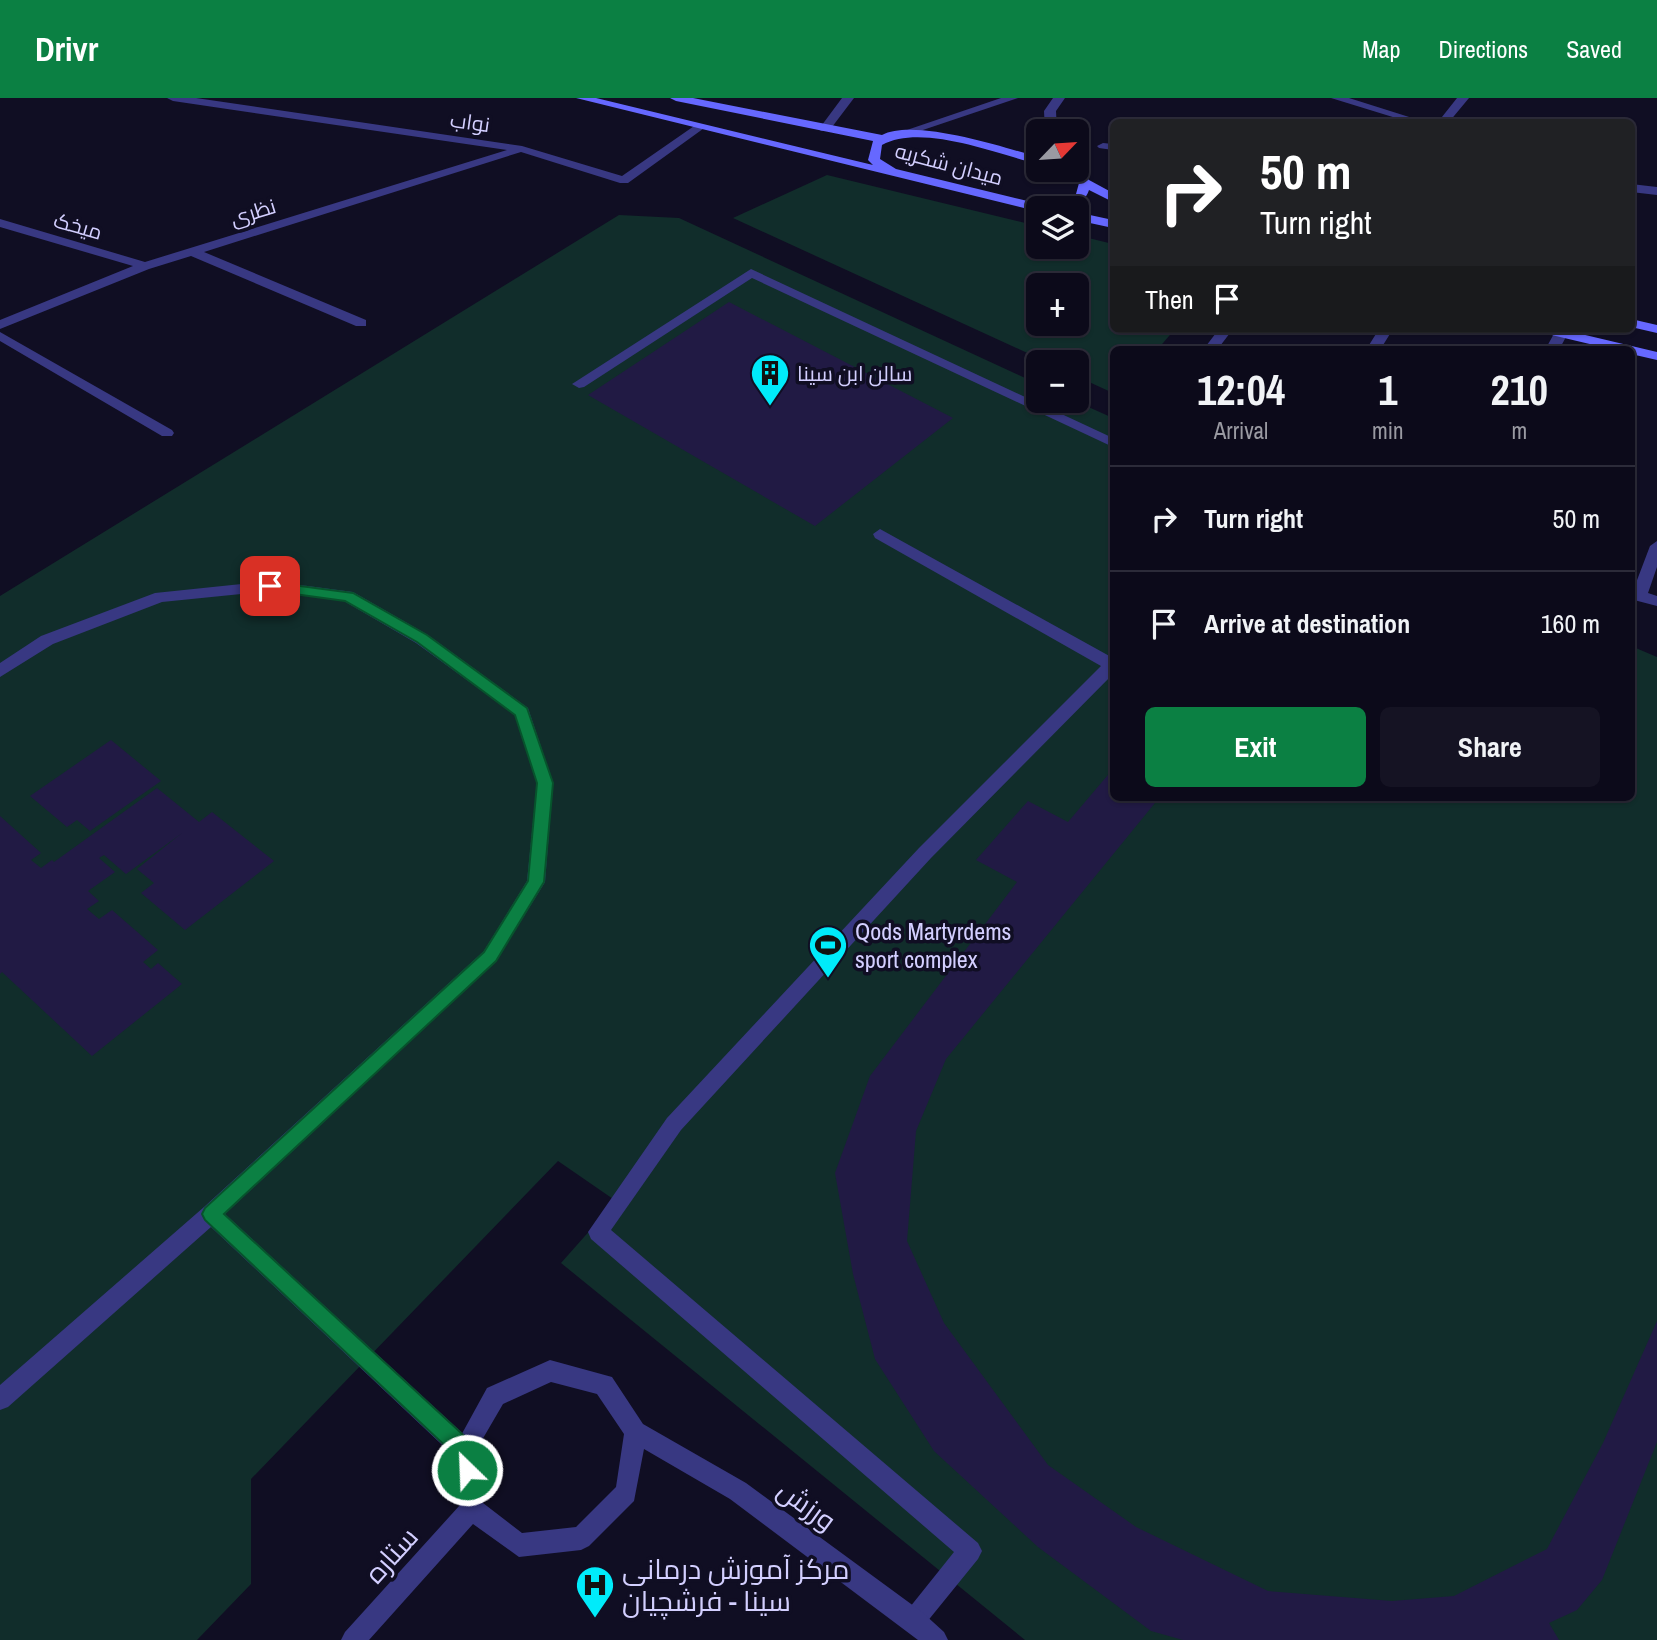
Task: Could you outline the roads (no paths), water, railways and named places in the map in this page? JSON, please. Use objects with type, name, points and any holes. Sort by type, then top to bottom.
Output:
[{"type":"main road","points":[[582,98],[892,172]]},
{"type":"main road","points":[[676,98],[883,139]]},
{"type":"main road","name":"میدان شکریه","points":[[1026,158],[921,132],[907,132],[883,139],[875,145],[873,153],[874,160],[892,172],[1026,205]]},
{"type":"main road","points":[[1085,183],[1110,196]]},
{"type":"main road","name":"میدان شکریه","points":[[1081,196],[1085,183]]},
{"type":"main road","points":[[1089,219],[1110,223]]},
{"type":"main road","points":[[1635,324],[1657,329]]},
{"type":"main road","points":[[1561,333],[1615,346]]},
{"type":"main road","points":[[1635,351],[1657,356]]},
{"type":"street","name":"نواب","points":[[173,98],[522,149],[624,180],[701,126]]},
{"type":"street","points":[[825,129],[848,98]]},
{"type":"street","points":[[907,132],[1012,98]]},
{"type":"street","points":[[1051,119],[1050,111],[1059,98]]},
{"type":"street","points":[[1337,98],[1409,119]]},
{"type":"street","points":[[1446,119],[1463,98]]},
{"type":"street","name":"نظری","points":[[0,325],[145,266],[522,149]]},
{"type":"street","points":[[1635,188],[1657,191]]},
{"type":"street","name":"میخک","points":[[0,223],[145,266]]},
{"type":"street","points":[[191,251],[360,323]]},
{"type":"street","points":[[579,384],[751,273],[1110,442]]},
{"type":"street","points":[[1554,346],[1561,333]]},
{"type":"street","points":[[0,336],[167,433]]},
{"type":"street","points":[[880,534],[1110,663]]},
{"type":"street","points":[[1657,546],[1639,596],[1657,601]]},
{"type":"street","points":[[0,671],[47,640],[160,597],[270,586],[348,596],[422,639],[522,712],[545,783],[536,882],[490,956],[211,1214],[0,1399]]},
{"type":"street","points":[[914,1620],[970,1552],[598,1232],[674,1125],[925,853],[1110,666]]},
{"type":"street","points":[[211,1214],[464,1450]]},
{"type":"street","points":[[550,1371],[604,1385],[635,1432],[626,1493],[581,1538],[519,1545],[472,1509],[464,1450],[495,1396],[550,1371]]},
{"type":"street","name":"ورزش","points":[[635,1432],[738,1492],[914,1620],[936,1640]]},
{"type":"street","name":"ستاره","points":[[353,1640],[472,1509]]},
{"type":"place","name":"سالن ابن سینا","points":[[770,407]]},
{"type":"place","name":"Qods Martyrdems sport complex","points":[[828,979]]},
{"type":"place","name":"مرکز آموزش درمانی سینا - فرشچیان","points":[[595,1619]]}]
